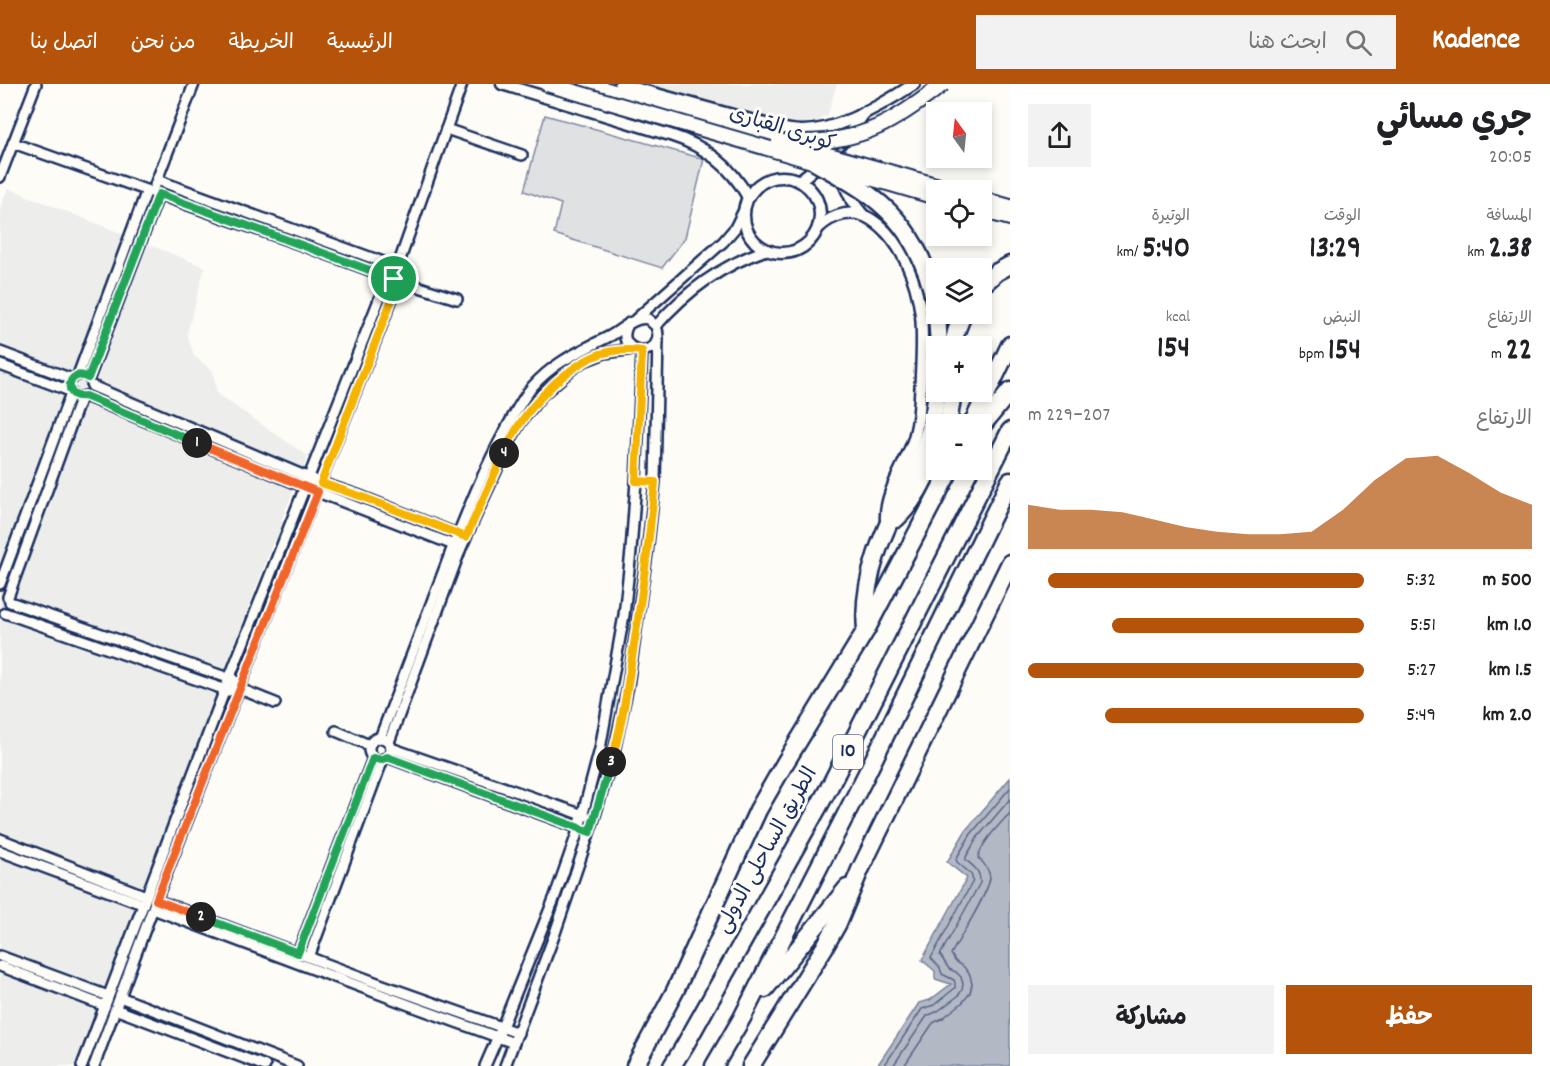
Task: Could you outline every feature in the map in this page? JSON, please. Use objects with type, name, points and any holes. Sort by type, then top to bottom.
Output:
[{"type":"highway","points":[[815,162],[870,195],[891,213],[908,234],[926,270]]},
{"type":"highway","points":[[992,276],[1010,265]]},
{"type":"highway","points":[[977,414],[1010,345]]},
{"type":"highway","points":[[991,414],[1010,391]]},
{"type":"highway","points":[[866,630],[866,593],[872,569],[887,525],[926,444],[936,402]]},
{"type":"highway","name":"الطريق الساحلى الدولى","points":[[672,1066],[686,1045],[830,786],[1010,430]]},
{"type":"highway","points":[[887,525],[912,502],[926,476]]},
{"type":"highway","name":"الطريق الساحلى الدولى","points":[[635,1066],[691,958],[758,810],[866,630],[945,480]]},
{"type":"highway","name":"10","points":[[714,1066],[742,1018],[865,777],[1010,482]]},
{"type":"highway","points":[[751,1066],[824,948],[1008,569]]},
{"type":"highway","points":[[742,1018],[860,870]]},
{"type":"main road","name":"كوبرى القبارى","points":[[547,84],[926,194]]},
{"type":"main road","name":"كوبرى القبارى","points":[[586,84],[926,182]]},
{"type":"main road","points":[[778,141],[832,141],[868,132],[900,116],[942,84]]},
{"type":"main road","points":[[992,202],[1010,207]]},
{"type":"main road","points":[[992,213],[1010,218]]},
{"type":"street","points":[[0,177],[36,84]]},
{"type":"street","points":[[2,615],[9,609],[6,597],[83,397],[91,391],[90,382],[157,180],[194,84]]},
{"type":"street","points":[[94,1066],[154,904],[319,487],[462,84]]},
{"type":"street","points":[[502,84],[694,143],[725,166],[748,197]]},
{"type":"street","points":[[620,84],[769,125],[804,131],[827,127],[866,112],[914,84]]},
{"type":"street","points":[[800,181],[837,148],[866,112]]},
{"type":"street","points":[[446,129],[522,155]]},
{"type":"street","points":[[13,143],[394,279],[457,299]]},
{"type":"street","points":[[837,148],[838,166],[843,184],[863,215],[893,239],[915,289],[921,315],[919,417],[910,451],[887,503],[887,525]]},
{"type":"street","points":[[462,536],[489,461],[521,402],[533,386],[572,355],[622,330],[723,242],[735,228],[748,197],[757,185],[770,178],[785,177],[800,181],[812,190],[819,204],[820,220],[810,241],[797,250],[782,253],[759,246],[749,235],[743,212]]},
{"type":"street","points":[[157,180],[398,267]]},
{"type":"street","points":[[0,584],[71,392],[69,385],[75,377],[153,192]]},
{"type":"street","points":[[818,228],[829,219],[842,214],[863,215]]},
{"type":"street","points":[[656,326],[699,284],[731,264],[766,250]]},
{"type":"street","points":[[82,1066],[227,684],[307,482],[394,279]]},
{"type":"street","points":[[505,1066],[547,956],[590,832],[615,752],[628,686],[655,482],[658,338],[656,326],[648,319],[633,321],[627,327],[625,337],[627,342],[638,350]]},
{"type":"street","points":[[309,957],[457,547],[514,432],[533,404],[582,362],[605,353],[654,346],[658,338]]},
{"type":"street","points":[[484,1066],[554,899],[583,815],[600,749],[624,615],[631,552],[636,481],[638,350]]},
{"type":"street","points":[[0,352],[75,377],[82,375],[90,382],[307,482]]},
{"type":"street","points":[[0,364],[71,392],[77,397],[83,397],[307,482],[457,547]]},
{"type":"street","points":[[636,481],[655,482]]},
{"type":"street","points":[[319,487],[360,496],[462,536]]},
{"type":"street","points":[[6,597],[227,684]]},
{"type":"street","points":[[2,615],[227,684],[275,702]]},
{"type":"street","points":[[336,731],[369,745],[374,739],[384,750],[590,832]]},
{"type":"street","points":[[384,750],[594,819]]},
{"type":"street","points":[[298,953],[384,750]]},
{"type":"street","points":[[0,839],[144,900]]},
{"type":"street","points":[[0,851],[144,900]]},
{"type":"street","points":[[154,904],[309,957],[516,1038]]},
{"type":"street","points":[[154,904],[409,1005],[500,1032]]},
{"type":"street","points":[[0,956],[106,1001]]},
{"type":"street","points":[[0,966],[106,1001]]},
{"type":"street","points":[[120,997],[297,1066]]},
{"type":"street","points":[[115,1009],[261,1065]]},
{"type":"shaded area","points":[[644,84],[837,84],[827,117],[822,116],[820,121],[782,124]]},
{"type":"shaded area","points":[[545,115],[704,159],[685,238],[662,268],[554,234],[561,204],[524,191]]},
{"type":"shaded area","points":[[8,188],[205,267],[187,334],[194,356],[213,371],[217,394],[308,456],[281,520],[285,523],[278,541],[274,540],[75,1066],[0,1066],[0,208]]},
{"type":"water","points":[[1010,778],[1010,1066],[877,1066],[919,1003],[930,1000],[951,984],[935,979],[935,971],[922,960],[967,878],[947,862],[966,830]]},
{"type":"route","points":[[159,194],[394,279],[399,281],[321,483],[466,537],[514,432],[533,404],[572,369],[593,356],[634,349],[642,351],[636,481],[655,482],[639,618],[615,752],[590,832],[387,757],[381,760],[373,758],[298,953],[156,900],[318,492],[85,396],[77,397],[70,391],[69,385],[72,378],[78,375],[88,378],[159,194]]}]
